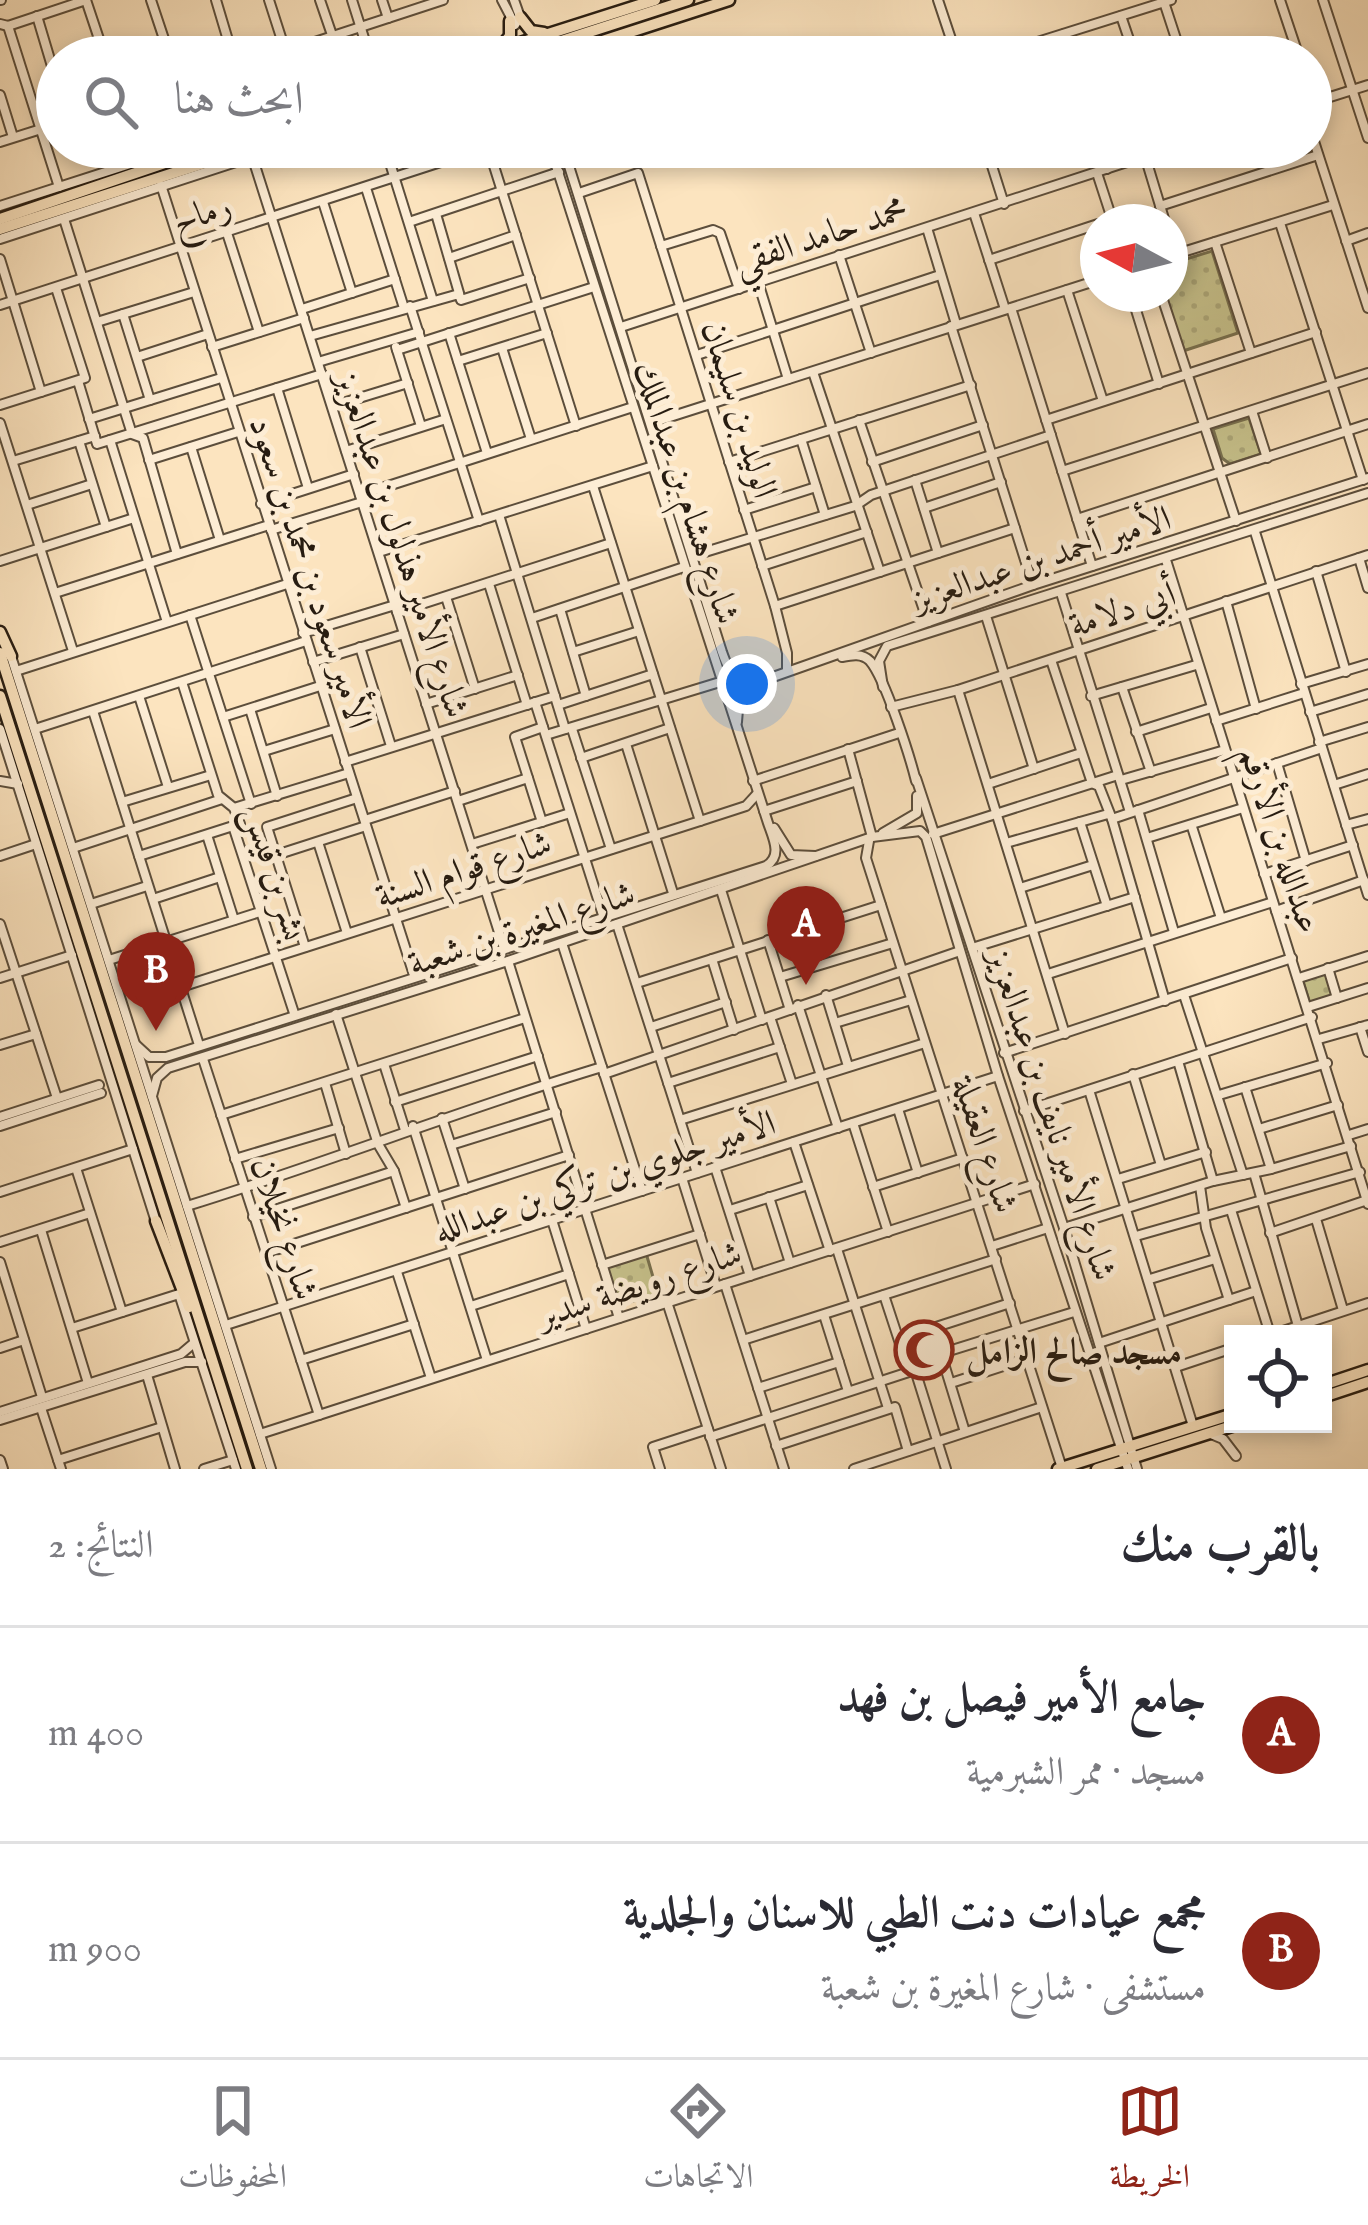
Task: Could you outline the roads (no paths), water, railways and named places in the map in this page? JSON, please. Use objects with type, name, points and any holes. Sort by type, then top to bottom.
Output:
[{"type":"main road","points":[[542,36],[655,0]]},
{"type":"main road","points":[[577,36],[688,0]]},
{"type":"main road","points":[[618,36],[729,0]]},
{"type":"main road","points":[[510,36],[515,19],[531,31],[548,34]]},
{"type":"main road","points":[[0,229],[169,168]]},
{"type":"main road","points":[[0,219],[115,186]]},
{"type":"main road","points":[[0,632],[261,1469]]},
{"type":"main road","points":[[0,696],[247,1469]]},
{"type":"main road","points":[[156,1220],[227,1408]]},
{"type":"main road","points":[[214,1286],[229,1366]]},
{"type":"main road","points":[[1332,1382],[1368,1370]]},
{"type":"main road","points":[[1332,1393],[1368,1382]]},
{"type":"main road","points":[[1060,1468],[1129,1458],[1193,1426],[1224,1417]]},
{"type":"main road","points":[[1096,1469],[1224,1428]]},
{"type":"street","points":[[36,118],[2,24],[86,0],[98,36]]},
{"type":"street","points":[[152,0],[163,36]]},
{"type":"street","points":[[216,0],[227,36]]},
{"type":"street","points":[[269,0],[280,36]]},
{"type":"street","points":[[320,0],[332,35],[440,0]]},
{"type":"street","points":[[352,0],[363,36]]},
{"type":"street","points":[[382,0],[388,18]]},
{"type":"street","points":[[502,0],[515,19]]},
{"type":"street","points":[[514,0],[515,19]]},
{"type":"street","points":[[938,0],[950,36]]},
{"type":"street","points":[[1280,0],[1292,36]]},
{"type":"street","points":[[1324,0],[1368,138]]},
{"type":"street","points":[[1058,36],[1168,1],[1177,36]]},
{"type":"street","points":[[37,16],[43,36]]},
{"type":"street","points":[[1121,16],[1128,36]]},
{"type":"street","points":[[1332,95],[1368,85]]},
{"type":"street","points":[[0,95],[13,137]]},
{"type":"street","points":[[0,142],[36,130]]},
{"type":"street","points":[[53,168],[59,187]]},
{"type":"street","points":[[0,206],[118,168]]},
{"type":"street","points":[[0,239],[208,168]]},
{"type":"street","name":"شارع الأمير هذلول بن عبدالعزيز","points":[[257,168],[504,948]]},
{"type":"street","points":[[391,168],[433,301]]},
{"type":"street","name":"رماح","points":[[0,305],[422,168]]},
{"type":"street","points":[[495,168],[576,426]]},
{"type":"street","name":"شارع هشام بن عبدالملك","points":[[558,168],[777,852]]},
{"type":"street","name":"شارع هشام بن عبدالملك","points":[[570,168],[732,677]]},
{"type":"street","points":[[993,168],[1004,203]]},
{"type":"street","points":[[1102,168],[1105,204]]},
{"type":"street","name":"محمد حامد الفقي","points":[[621,327],[1110,168]]},
{"type":"street","points":[[1148,168],[1159,204]]},
{"type":"street","points":[[1166,204],[1278,168]]},
{"type":"street","points":[[1322,168],[1368,308]]},
{"type":"street","points":[[409,222],[559,172]]},
{"type":"street","name":"الوليد بن سليمان","points":[[579,193],[638,173],[775,606],[787,671]]},
{"type":"street","name":"الأمير سعود بن محمد بن سعود","points":[[161,185],[415,975]]},
{"type":"street","points":[[366,188],[479,521]]},
{"type":"street","points":[[323,202],[352,293]]},
{"type":"street","points":[[1188,250],[1333,205]]},
{"type":"street","points":[[974,213],[1092,566]]},
{"type":"street","points":[[436,214],[461,300],[530,278]]},
{"type":"street","points":[[64,219],[123,408],[132,434],[142,438],[177,554]]},
{"type":"street","points":[[1280,223],[1365,479]]},
{"type":"street","points":[[927,228],[1033,585]]},
{"type":"street","points":[[989,260],[1080,230]]},
{"type":"street","points":[[661,246],[720,232],[739,289]]},
{"type":"street","points":[[227,233],[259,332]]},
{"type":"street","points":[[1346,241],[1368,233]]},
{"type":"street","points":[[448,258],[516,235]]},
{"type":"street","points":[[1215,242],[1251,353]]},
{"type":"street","points":[[839,255],[871,353]]},
{"type":"street","points":[[0,259],[41,392]]},
{"type":"street","points":[[696,355],[940,274]]},
{"type":"street","points":[[212,347],[395,279]]},
{"type":"street","points":[[758,282],[788,379]]},
{"type":"street","points":[[651,423],[1080,286]]},
{"type":"street","points":[[56,287],[96,440]]},
{"type":"street","points":[[318,362],[449,333],[594,287]]},
{"type":"street","points":[[1066,290],[1103,401]]},
{"type":"street","points":[[97,322],[194,292]]},
{"type":"street","points":[[310,336],[459,293]]},
{"type":"street","points":[[1137,312],[1159,383]]},
{"type":"street","points":[[1167,312],[1237,521]]},
{"type":"street","points":[[123,314],[150,400]]},
{"type":"street","points":[[1046,420],[1316,332]]},
{"type":"street","points":[[449,333],[487,453]]},
{"type":"street","points":[[458,361],[548,333]]},
{"type":"street","points":[[137,357],[208,334]]},
{"type":"street","points":[[395,345],[421,426]]},
{"type":"street","points":[[502,348],[531,439]]},
{"type":"street","points":[[813,372],[880,572]]},
{"type":"street","points":[[1062,471],[1368,373]]},
{"type":"street","points":[[13,461],[79,441],[132,434],[322,374]]},
{"type":"street","points":[[89,419],[221,378]]},
{"type":"street","points":[[0,405],[81,380]]},
{"type":"street","points":[[333,406],[408,383]]},
{"type":"street","points":[[729,461],[970,385]]},
{"type":"street","points":[[277,388],[308,488]]},
{"type":"street","points":[[55,593],[270,528],[633,407]]},
{"type":"street","points":[[1252,411],[1267,458]]},
{"type":"street","points":[[346,451],[446,418]]},
{"type":"street","points":[[859,421],[928,622]]},
{"type":"street","points":[[0,423],[73,651]]},
{"type":"street","points":[[1077,519],[1368,424]]},
{"type":"street","points":[[872,462],[983,425]]},
{"type":"street","points":[[149,460],[238,432]]},
{"type":"street","points":[[692,556],[855,506],[884,490],[1051,435]]},
{"type":"street","points":[[801,439],[825,515]]},
{"type":"street","points":[[110,440],[167,622]]},
{"type":"street","points":[[79,441],[106,527]]},
{"type":"street","points":[[191,447],[220,540]]},
{"type":"street","points":[[379,552],[653,466]]},
{"type":"street","points":[[261,503],[354,474]]},
{"type":"street","name":"الأمير أحمد بن عبدالعزيز","points":[[732,677],[743,682],[773,677],[1033,585],[1365,479]]},
{"type":"street","points":[[915,480],[938,553]]},
{"type":"street","points":[[924,508],[1001,482]]},
{"type":"street","points":[[26,505],[92,484]]},
{"type":"street","points":[[593,486],[700,821]]},
{"type":"street","points":[[744,510],[816,487]]},
{"type":"street","points":[[1325,492],[1330,506]]},
{"type":"street","name":"الأمير أحمد بن عبدالعزيز","points":[[883,687],[880,656],[887,646],[1368,493]]},
{"type":"street","points":[[499,514],[610,849]]},
{"type":"street","points":[[0,561],[134,518]]},
{"type":"street","points":[[775,606],[1015,528]]},
{"type":"street","points":[[762,566],[867,532]]},
{"type":"street","points":[[1255,532],[1368,895]]},
{"type":"street","points":[[35,729],[304,637],[611,543]]},
{"type":"street","points":[[1363,556],[1368,588]]},
{"type":"street","name":"أبي دلامة","points":[[891,707],[958,690],[1363,556]]},
{"type":"street","name":"عبدالله بن الأرقم","points":[[1166,560],[1367,1197]]},
{"type":"street","points":[[532,618],[684,567]]},
{"type":"street","points":[[1316,571],[1346,672]]},
{"type":"street","points":[[16,671],[287,584]]},
{"type":"street","points":[[489,584],[518,675],[544,731],[603,915]]},
{"type":"street","points":[[1061,593],[1091,696],[1147,838],[1174,932]]},
{"type":"street","points":[[446,597],[475,688]]},
{"type":"street","points":[[1226,601],[1256,709]]},
{"type":"street","points":[[560,609],[586,696]]},
{"type":"street","points":[[190,615],[250,804]]},
{"type":"street","points":[[986,616],[1034,769]]},
{"type":"street","points":[[0,622],[5,655],[16,671],[272,1469]]},
{"type":"street","points":[[573,652],[639,631]]},
{"type":"street","points":[[313,662],[404,634]]},
{"type":"street","points":[[360,647],[391,746]]},
{"type":"street","name":"الوليد بن سليمان","points":[[787,653],[799,668]]},
{"type":"street","points":[[825,660],[858,655],[870,662],[883,687]]},
{"type":"street","points":[[1051,660],[1092,784]]},
{"type":"street","points":[[1216,721],[1368,664]]},
{"type":"street","points":[[1091,696],[1196,665]]},
{"type":"street","points":[[345,762],[531,704],[586,696],[653,674]]},
{"type":"street","points":[[426,704],[518,675]]},
{"type":"street","points":[[738,735],[739,697],[773,677]]},
{"type":"street","name":"بشر بن قيس","points":[[182,682],[211,775],[240,824],[233,826],[294,1013]]},
{"type":"street","points":[[542,822],[515,736],[569,729],[720,682]]},
{"type":"street","points":[[223,717],[320,686]]},
{"type":"street","name":"شارع الأمير نايف بن عبدالعزيز","points":[[883,687],[1064,1228],[1129,1458]]},
{"type":"street","points":[[1122,687],[1151,772]]},
{"type":"street","points":[[958,690],[1065,1034]]},
{"type":"street","points":[[1310,712],[1368,694]]},
{"type":"street","points":[[139,696],[168,788]]},
{"type":"street","points":[[1136,732],[1211,708]]},
{"type":"street","points":[[250,709],[277,796]]},
{"type":"street","points":[[93,711],[199,1045]]},
{"type":"street","points":[[1006,843],[1134,811],[1277,764],[1368,727]]},
{"type":"street","points":[[581,758],[670,728]]},
{"type":"street","points":[[0,729],[234,1465],[203,1469]]},
{"type":"street","points":[[264,751],[334,729]]},
{"type":"street","points":[[753,781],[899,733]]},
{"type":"street","points":[[626,744],[674,893]]},
{"type":"street","points":[[848,749],[873,837],[866,858],[848,847]]},
{"type":"street","points":[[933,834],[1092,784],[1225,750]]},
{"type":"street","points":[[988,784],[1081,753]]},
{"type":"street","points":[[9,757],[0,776],[18,784]]},
{"type":"street","points":[[1277,764],[1306,861]]},
{"type":"street","points":[[234,808],[349,772]]},
{"type":"street","points":[[1334,785],[1368,774]]},
{"type":"street","points":[[122,802],[211,775]]},
{"type":"street","points":[[276,855],[365,823],[528,778]]},
{"type":"street","points":[[873,837],[917,813],[916,778]]},
{"type":"street","points":[[746,806],[763,810],[857,781]]},
{"type":"street","points":[[1092,784],[1100,785],[1165,1001]]},
{"type":"street","name":"شارع قوام السنة","points":[[181,987],[746,806],[757,794]]},
{"type":"street","points":[[305,947],[267,827],[357,798]]},
{"type":"street","points":[[73,848],[222,800]]},
{"type":"street","points":[[1147,838],[1243,808]]},
{"type":"street","points":[[472,844],[570,813]]},
{"type":"street","points":[[1346,825],[1368,819]]},
{"type":"street","points":[[1080,822],[1107,906]]},
{"type":"street","points":[[768,823],[790,855],[824,855]]},
{"type":"street","points":[[139,856],[233,826]]},
{"type":"street","points":[[1192,826],[1221,918]]},
{"type":"street","name":"شارع الأمير نايف بن عبدالعزيز","points":[[921,832],[1074,1312],[1129,1458]]},
{"type":"street","name":"شارع المغيرة بن شعبة","points":[[168,1069],[508,962],[873,837],[921,832]]},
{"type":"street","points":[[207,835],[234,920]]},
{"type":"street","points":[[318,842],[347,933]]},
{"type":"street","points":[[0,856],[36,844]]},
{"type":"street","points":[[1264,874],[1353,845]]},
{"type":"street","name":"شارع المغيرة بن شعبة","points":[[166,1057],[766,866],[777,852]]},
{"type":"street","name":"شارع العقيلة","points":[[866,858],[1060,1468]]},
{"type":"street","points":[[1020,888],[1093,865]]},
{"type":"street","points":[[1048,974],[1365,876]]},
{"type":"street","points":[[152,899],[220,877]]},
{"type":"street","points":[[92,904],[148,886]]},
{"type":"street","points":[[721,890],[792,1084]]},
{"type":"street","points":[[972,948],[1136,897]]},
{"type":"street","points":[[636,983],[881,905]]},
{"type":"street","points":[[109,959],[260,912]]},
{"type":"street","points":[[0,924],[57,1098]]},
{"type":"street","points":[[617,924],[697,1173]]},
{"type":"street","points":[[769,940],[838,1128]]},
{"type":"street","points":[[562,943],[642,1191]]},
{"type":"street","points":[[780,977],[893,943]]},
{"type":"street","points":[[187,1206],[378,1144],[409,1128],[659,1055],[959,951]]},
{"type":"street","points":[[0,978],[72,955]]},
{"type":"street","points":[[1299,978],[1368,956]]},
{"type":"street","points":[[1004,1053],[1292,958]]},
{"type":"street","points":[[712,959],[734,1030]]},
{"type":"street","points":[[508,962],[619,1318]]},
{"type":"street","points":[[1328,968],[1337,998]]},
{"type":"street","points":[[1024,1111],[1203,1054],[1368,988]]},
{"type":"street","points":[[826,995],[848,1066]]},
{"type":"street","points":[[1184,995],[1218,1095],[1263,1202],[1298,1325]]},
{"type":"street","points":[[835,1023],[911,1000]]},
{"type":"street","points":[[651,1027],[726,1002]]},
{"type":"street","points":[[336,1014],[378,1144],[394,1171],[406,1208]]},
{"type":"street","points":[[221,1115],[526,1018]]},
{"type":"street","points":[[1319,1039],[1364,1026],[1368,1052]]},
{"type":"street","points":[[0,1045],[36,1034]]},
{"type":"street","points":[[680,1120],[925,1042]]},
{"type":"street","points":[[136,1045],[149,1057],[166,1057]]},
{"type":"street","points":[[668,1083],[780,1046]]},
{"type":"street","points":[[395,1102],[538,1056]]},
{"type":"street","points":[[152,1096],[157,1078],[168,1069],[161,1065],[166,1057]]},
{"type":"street","name":"شارع نخيلان","points":[[203,1059],[319,1415]]},
{"type":"street","points":[[1178,1061],[1213,1181]]},
{"type":"street","points":[[1218,1095],[1327,1063]]},
{"type":"street","points":[[384,1064],[435,1199],[487,1360]]},
{"type":"street","points":[[0,1126],[100,1089],[109,1072]]},
{"type":"street","points":[[1133,1074],[1161,1166]]},
{"type":"street","name":"الأمير جلوي بن تركي بن عبدالله","points":[[226,1325],[998,1076]]},
{"type":"street","points":[[325,1083],[346,1154]]},
{"type":"street","points":[[1246,1087],[1271,1169]]},
{"type":"street","points":[[0,1117],[100,1089],[116,1097]]},
{"type":"street","points":[[1089,1090],[1193,1426]]},
{"type":"street","points":[[1259,1129],[1338,1105]]},
{"type":"street","points":[[898,1109],[918,1173]]},
{"type":"street","points":[[451,1145],[556,1112]]},
{"type":"street","points":[[442,1118],[465,1189]]},
{"type":"street","points":[[853,1123],[888,1232]]},
{"type":"street","points":[[235,1159],[338,1128]]},
{"type":"street","points":[[1064,1228],[1213,1181],[1271,1169],[1350,1141],[1368,1129]]},
{"type":"street","points":[[794,1142],[908,1451]]},
{"type":"street","points":[[0,1192],[133,1150]]},
{"type":"street","points":[[1118,1179],[1206,1152]]},
{"type":"street","points":[[266,1253],[569,1155]]},
{"type":"street","points":[[873,1187],[963,1158]]},
{"type":"street","points":[[715,1167],[750,1276]]},
{"type":"street","points":[[76,1168],[122,1312]]},
{"type":"street","points":[[254,1216],[394,1171]]},
{"type":"street","points":[[1136,1236],[1360,1172]]},
{"type":"street","points":[[682,1178],[743,1340],[784,1469]]},
{"type":"street","name":"شارع رويضة سدير","points":[[260,1434],[1034,1184]]},
{"type":"street","points":[[729,1210],[808,1185]]},
{"type":"street","points":[[1200,1186],[1229,1300]]},
{"type":"street","points":[[769,1197],[790,1263]]},
{"type":"street","points":[[1270,1233],[1367,1197]]},
{"type":"street","points":[[1231,1209],[1269,1325]]},
{"type":"street","points":[[0,1242],[91,1213]]},
{"type":"street","points":[[1316,1219],[1342,1310]]},
{"type":"street","points":[[552,1220],[586,1329]]},
{"type":"street","points":[[992,1246],[1048,1228]]},
{"type":"street","points":[[41,1230],[88,1383]]},
{"type":"street","points":[[602,1265],[700,1234]]},
{"type":"street","points":[[743,1340],[996,1259]]},
{"type":"street","points":[[1150,1279],[1215,1259]]},
{"type":"street","points":[[0,1262],[42,1397]]},
{"type":"street","points":[[397,1272],[431,1378]]},
{"type":"street","points":[[471,1306],[569,1274]]},
{"type":"street","points":[[1087,1349],[1097,1358],[1099,1342],[1256,1292]]},
{"type":"street","points":[[72,1328],[179,1294]]},
{"type":"street","points":[[884,1295],[946,1469]]},
{"type":"street","points":[[668,1302],[721,1469]]},
{"type":"street","points":[[899,1339],[1010,1303]]},
{"type":"street","points":[[1301,1325],[1368,1303]]},
{"type":"street","points":[[660,1469],[653,1447],[768,1418],[881,1381],[941,1354],[1074,1312]]},
{"type":"street","points":[[824,1315],[848,1391]]},
{"type":"street","points":[[301,1360],[413,1324]]},
{"type":"street","points":[[0,1348],[24,1340]]},
{"type":"street","points":[[4,1415],[146,1375],[183,1358],[194,1342]]},
{"type":"street","points":[[1176,1367],[1224,1351]]},
{"type":"street","points":[[941,1354],[965,1432]]},
{"type":"street","points":[[4,1415],[42,1397],[183,1358],[202,1363]]},
{"type":"street","points":[[951,1383],[1028,1358]]},
{"type":"street","points":[[758,1388],[839,1362]]},
{"type":"street","points":[[146,1375],[176,1469]]},
{"type":"street","points":[[854,1469],[1042,1407]]},
{"type":"street","points":[[40,1408],[59,1464],[162,1427]]},
{"type":"street","points":[[776,1446],[892,1408]]},
{"type":"street","points":[[1210,1433],[1219,1436],[1235,1456]]},
{"type":"street","points":[[0,1460],[3,1469]]},
{"type":"place","name":"جامع الأمير فيصل بن فهد","points":[[806,985]]},
{"type":"place","name":"مجمع عيادات دنت الطبي للاسنان والجلدية","points":[[156,1031]]},
{"type":"place","name":"مسجد صالح الزامل","points":[[924,1350]]}]
